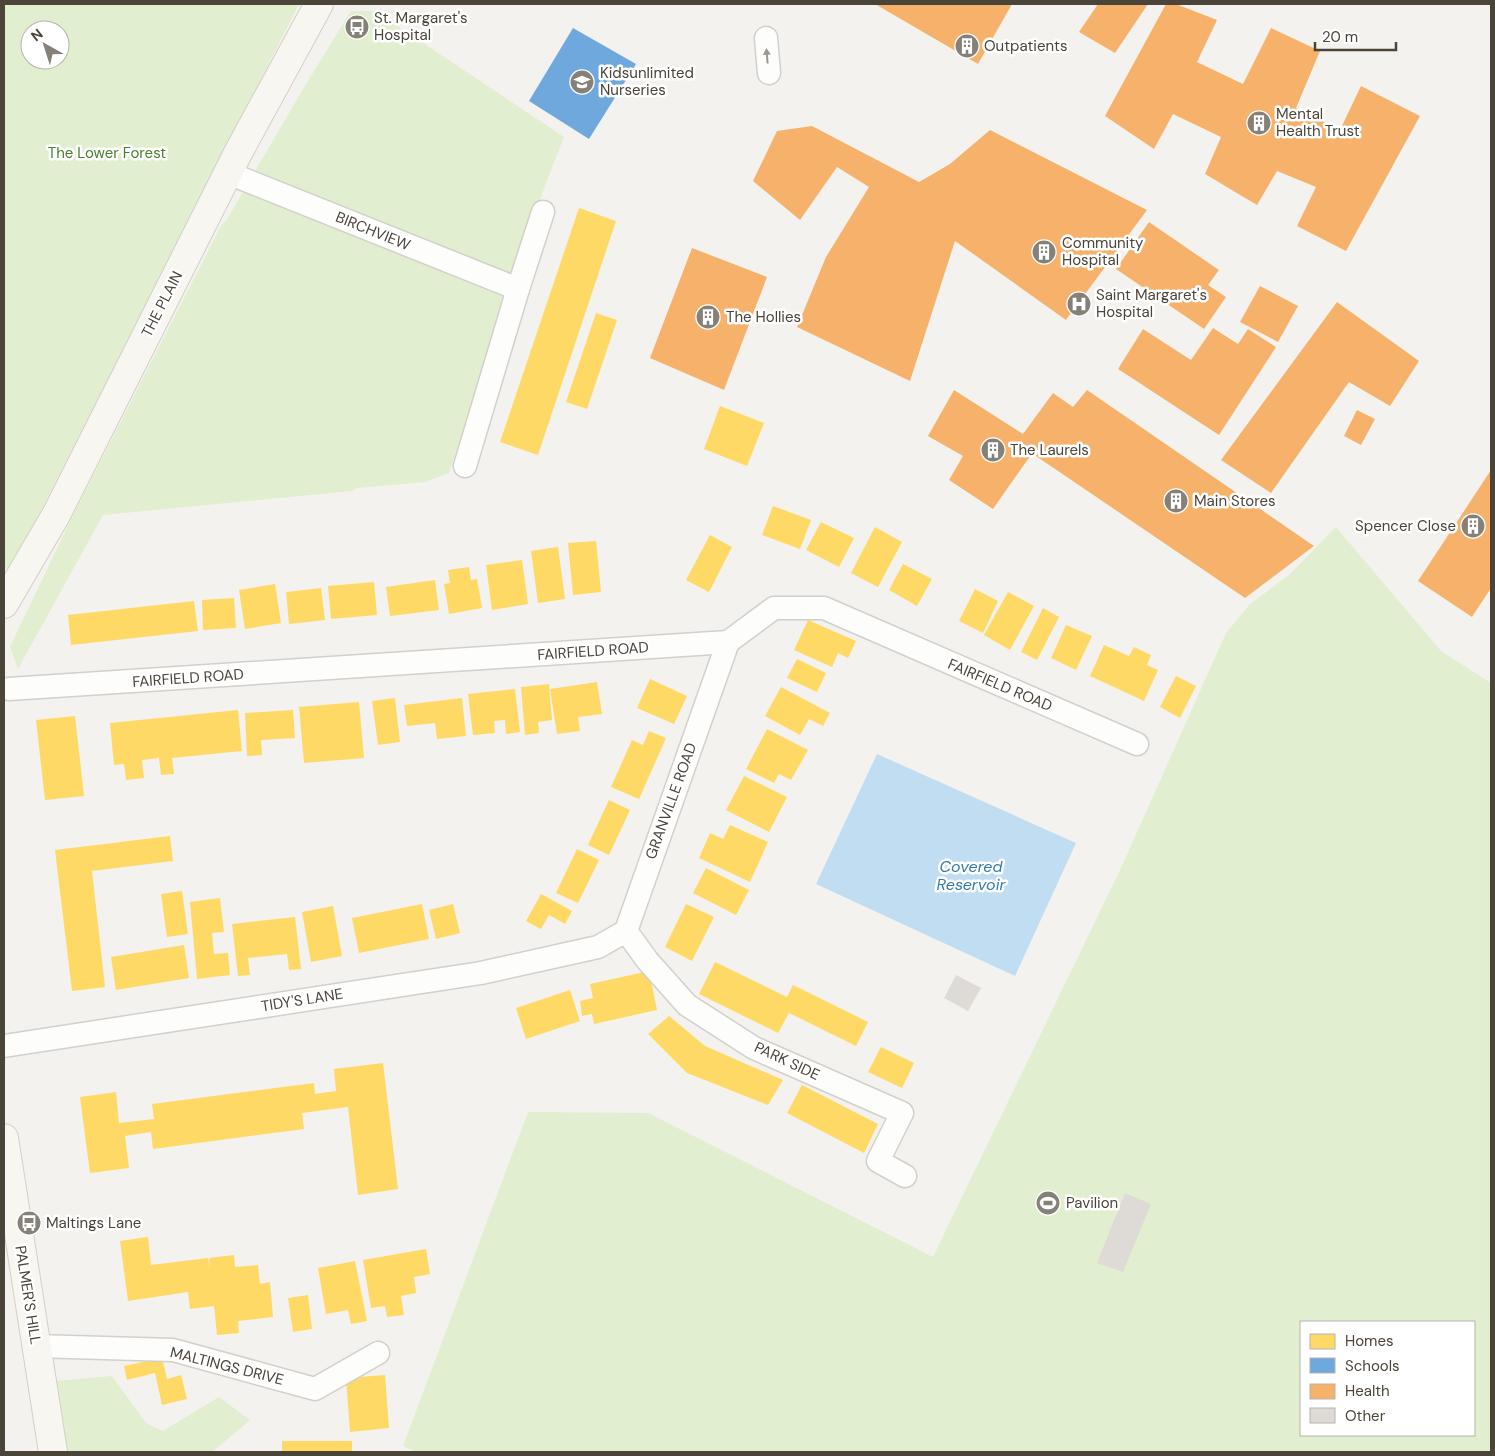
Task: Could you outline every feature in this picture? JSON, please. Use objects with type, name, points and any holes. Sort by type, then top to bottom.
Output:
[{"type":"main road","name":"THE PLAIN","points":[[4,603],[56,515],[228,173],[319,4]]},
{"type":"main road","name":"PALMER'S HILL","points":[[5,1153],[53,1452]]},
{"type":"street","points":[[766,38],[769,74]]},
{"type":"street","name":"BIRCHVIEW","points":[[228,173],[518,289]]},
{"type":"street","points":[[465,466],[543,212]]},
{"type":"street","name":"FAIRFIELD ROAD","points":[[9,689],[728,642],[774,608],[824,608],[1137,744]]},
{"type":"street","name":"GRANVILLE ROAD","points":[[626,931],[728,642]]},
{"type":"street","name":"TIDY'S LANE","points":[[4,1046],[481,973],[598,947],[626,931]]},
{"type":"street","name":"PARK SIDE","points":[[626,931],[647,960],[687,1004],[754,1048],[902,1113],[878,1161],[905,1176]]},
{"type":"street","name":"MALTINGS DRIVE","points":[[36,1346],[172,1350],[315,1389],[378,1353]]},
{"type":"green space","name":"The Lower Forest","points":[[4,4],[299,4],[38,516],[10,567],[4,568]]},
{"type":"green space","points":[[351,11],[375,11],[564,137],[543,191],[449,473],[425,482],[357,488],[352,491],[103,515],[18,669],[10,647],[71,519],[222,224],[226,221]]},
{"type":"green space","points":[[1336,527],[1441,651],[1491,683],[1491,1452],[416,1452],[403,1446],[528,1112],[648,1113],[933,1257],[1121,868],[1226,633],[1250,604],[1288,576]]},
{"type":"green space","points":[[112,1376],[146,1423],[163,1431],[219,1397],[250,1420],[212,1452],[66,1452],[55,1381]]},
{"type":"water","name":"Covered Reservoir","points":[[877,754],[1076,843],[1015,976],[816,884]]},
{"type":"building: Homes","points":[[579,208],[616,221],[538,455],[500,442]]},
{"type":"building: Homes","points":[[596,313],[617,320],[587,409],[566,402]]},
{"type":"building: Homes","points":[[720,406],[764,423],[747,466],[704,449]]},
{"type":"building: Homes","points":[[773,506],[811,520],[800,549],[762,535]]},
{"type":"building: Homes","points":[[821,522],[854,538],[839,567],[806,550]]},
{"type":"building: Homes","points":[[875,527],[902,542],[878,587],[851,573]]},
{"type":"building: Homes","points":[[710,535],[732,547],[709,592],[686,580]]},
{"type":"building: Homes","points":[[596,541],[601,592],[573,595],[568,543]]},
{"type":"building: Homes","points":[[558,547],[565,599],[538,603],[531,551]]},
{"type":"building: Homes","points":[[522,560],[528,604],[492,610],[486,565]]},
{"type":"building: Homes","points":[[903,564],[932,579],[917,606],[889,590]]},
{"type":"building: Homes","points":[[469,567],[471,580],[477,579],[482,608],[449,614],[444,584],[450,583],[448,570]]},
{"type":"building: Homes","points":[[435,580],[439,610],[390,616],[386,587]]},
{"type":"building: Homes","points":[[374,582],[377,615],[331,619],[328,586]]},
{"type":"building: Homes","points":[[275,584],[281,623],[245,629],[239,590]]},
{"type":"building: Homes","points":[[321,588],[325,620],[289,624],[286,592]]},
{"type":"building: Homes","points":[[975,589],[998,601],[983,633],[959,621]]},
{"type":"building: Homes","points":[[1008,592],[1034,606],[1010,650],[984,635]]},
{"type":"building: Homes","points":[[234,598],[236,628],[203,630],[202,600]]},
{"type":"building: Homes","points":[[194,601],[198,631],[71,645],[68,615]]},
{"type":"building: Homes","points":[[1043,608],[1059,617],[1037,660],[1021,652]]},
{"type":"building: Homes","points":[[808,620],[856,641],[848,658],[838,653],[832,667],[794,650]]},
{"type":"building: Homes","points":[[1066,625],[1092,636],[1076,670],[1051,658]]},
{"type":"building: Homes","points":[[1104,645],[1129,656],[1134,647],[1151,655],[1147,665],[1158,670],[1144,701],[1090,676]]},
{"type":"building: Homes","points":[[797,659],[826,673],[817,692],[787,678]]},
{"type":"building: Homes","points":[[1176,676],[1196,686],[1180,718],[1160,707]]},
{"type":"building: Homes","points":[[650,679],[687,696],[674,724],[637,708]]},
{"type":"building: Homes","points":[[597,682],[602,714],[578,717],[580,731],[557,734],[550,689]]},
{"type":"building: Homes","points":[[549,684],[552,720],[538,722],[539,733],[525,735],[521,687]]},
{"type":"building: Homes","points":[[781,687],[830,713],[823,726],[809,719],[800,735],[765,716]]},
{"type":"building: Homes","points":[[515,689],[520,732],[506,734],[505,720],[494,721],[495,733],[473,735],[468,694]]},
{"type":"building: Homes","points":[[395,698],[400,742],[378,745],[372,701]]},
{"type":"building: Homes","points":[[462,698],[466,736],[437,739],[435,723],[407,726],[404,705]]},
{"type":"building: Homes","points":[[359,702],[364,758],[304,763],[299,707]]},
{"type":"building: Homes","points":[[238,710],[242,751],[172,758],[174,774],[161,775],[159,758],[142,760],[144,778],[126,780],[124,764],[114,765],[110,723]]},
{"type":"building: Homes","points":[[293,710],[295,738],[261,740],[262,755],[247,756],[245,713]]},
{"type":"building: Homes","points":[[75,716],[84,796],[45,800],[36,720]]},
{"type":"building: Homes","points":[[767,729],[808,750],[791,780],[779,774],[774,783],[746,769]]},
{"type":"building: Homes","points":[[649,731],[666,738],[639,799],[611,787],[632,740],[643,745]]},
{"type":"building: Homes","points":[[744,776],[787,797],[769,832],[726,810]]},
{"type":"building: Homes","points":[[609,800],[630,810],[609,855],[588,845]]},
{"type":"building: Homes","points":[[730,825],[768,842],[750,882],[699,858],[710,833],[723,839]]},
{"type":"building: Homes","points":[[170,836],[173,861],[92,871],[105,987],[72,991],[55,850]]},
{"type":"building: Homes","points":[[577,849],[599,860],[578,903],[556,893]]},
{"type":"building: Homes","points":[[706,868],[749,890],[736,915],[693,893]]},
{"type":"building: Homes","points":[[182,891],[188,934],[167,937],[161,894]]},
{"type":"building: Homes","points":[[541,894],[572,911],[565,924],[549,915],[541,929],[526,921]]},
{"type":"building: Homes","points":[[220,898],[224,932],[212,933],[214,954],[228,953],[230,975],[197,979],[190,902]]},
{"type":"building: Homes","points":[[422,904],[429,939],[359,953],[352,918]]},
{"type":"building: Homes","points":[[453,904],[460,933],[436,939],[429,910]]},
{"type":"building: Homes","points":[[686,904],[714,917],[692,961],[665,947]]},
{"type":"building: Homes","points":[[333,906],[342,956],[311,962],[302,912]]},
{"type":"building: Homes","points":[[295,917],[301,969],[289,970],[287,954],[248,958],[250,975],[238,976],[232,924]]},
{"type":"building: Homes","points":[[184,945],[189,978],[116,990],[111,957]]},
{"type":"building: Homes","points":[[715,962],[787,997],[793,985],[868,1022],[856,1046],[789,1013],[778,1033],[699,994]]},
{"type":"building: Homes","points":[[649,971],[657,1010],[594,1024],[592,1014],[582,1016],[580,1001],[593,998],[590,984]]},
{"type":"building: Homes","points":[[570,990],[580,1021],[526,1039],[516,1008]]},
{"type":"building: Homes","points":[[669,1016],[705,1046],[783,1080],[768,1105],[687,1073],[648,1034]]},
{"type":"building: Homes","points":[[881,1047],[914,1063],[902,1088],[868,1072]]},
{"type":"building: Homes","points":[[383,1063],[398,1189],[358,1195],[348,1107],[302,1113],[304,1129],[153,1149],[151,1132],[125,1136],[129,1168],[90,1173],[80,1097],[116,1092],[119,1123],[154,1119],[152,1104],[314,1083],[315,1094],[336,1091],[334,1069]]},
{"type":"building: Homes","points":[[802,1085],[878,1124],[864,1153],[787,1113]]},
{"type":"building: Homes","points":[[148,1237],[151,1265],[208,1258],[210,1270],[209,1258],[234,1255],[235,1267],[258,1265],[260,1284],[270,1282],[273,1317],[238,1321],[239,1333],[217,1335],[214,1306],[190,1309],[188,1292],[128,1301],[120,1241]]},
{"type":"building: Homes","points":[[426,1249],[430,1274],[414,1277],[416,1293],[401,1296],[404,1315],[387,1317],[385,1306],[371,1308],[363,1260]]},
{"type":"building: Homes","points":[[355,1261],[367,1321],[351,1324],[348,1310],[326,1314],[318,1268]]},
{"type":"building: Homes","points":[[308,1295],[312,1329],[293,1332],[288,1298]]},
{"type":"building: Homes","points":[[162,1358],[167,1379],[181,1375],[187,1399],[162,1405],[155,1373],[127,1380],[124,1366]]},
{"type":"building: Homes","points":[[385,1375],[389,1428],[350,1432],[346,1378]]},
{"type":"building: Homes","points":[[282,1441],[352,1441],[352,1452],[282,1452]]},
{"type":"building: Schools","name":"Kidsunlimited Nurseries","points":[[573,28],[636,64],[589,139],[529,101]]},
{"type":"building: Health","name":"Outpatients","points":[[875,4],[1012,4],[978,64]]},
{"type":"building: Health","points":[[1098,4],[1148,4],[1115,53],[1079,32]]},
{"type":"building: Health","name":"Mental Health Trust","points":[[1166,4],[1176,4],[1217,20],[1197,62],[1243,84],[1271,28],[1320,51],[1296,108],[1340,130],[1361,86],[1420,116],[1346,251],[1297,226],[1316,187],[1277,171],[1257,205],[1205,174],[1221,137],[1173,114],[1154,149],[1105,116]]},
{"type":"building: Health","name":"Community Hospital","points":[[812,126],[919,182],[950,164],[990,130],[1147,210],[1066,320],[955,241],[910,381],[797,327],[826,257],[869,187],[837,167],[800,220],[753,181],[777,131]]},
{"type":"building: Health","points":[[1149,222],[1219,270],[1208,285],[1226,297],[1204,329],[1116,269]]},
{"type":"building: Health","name":"The Hollies","points":[[692,248],[767,277],[724,390],[650,358]]},
{"type":"building: Health","points":[[1260,286],[1298,306],[1278,342],[1240,322]]},
{"type":"building: Health","points":[[1337,302],[1419,361],[1390,406],[1349,382],[1271,493],[1221,460]]},
{"type":"building: Health","points":[[1213,328],[1238,344],[1248,329],[1276,347],[1219,435],[1118,369],[1143,329],[1191,360]]},
{"type":"building: Health","name":"Main Stores","points":[[954,390],[1023,434],[1053,393],[1073,407],[1087,390],[1314,546],[1245,598],[1036,456],[1040,451],[1035,449],[993,509],[949,480],[963,456],[928,436]]},
{"type":"building: Health","points":[[1357,410],[1375,419],[1361,445],[1344,436]]},
{"type":"building: Health","name":"Spencer Close","points":[[1491,470],[1491,588],[1472,617],[1418,581]]},
{"type":"building: Other","points":[[956,975],[981,988],[968,1011],[944,998]]},
{"type":"building: Other","points":[[1125,1193],[1151,1204],[1123,1272],[1097,1263]]},
{"type":"place","name":"St. Margaret's Hospital","points":[[357,27]]},
{"type":"place","name":"Outpatients","points":[[967,46]]},
{"type":"place","name":"Kidsunlimited Nurseries","points":[[582,82]]},
{"type":"place","name":"Mental Health Trust","points":[[1259,123]]},
{"type":"place","name":"Community Hospital","points":[[1044,252]]},
{"type":"place","name":"Saint Margaret's Hospital","points":[[1079,304]]},
{"type":"place","name":"The Hollies","points":[[708,317]]},
{"type":"place","name":"The Laurels","points":[[993,450]]},
{"type":"place","name":"Main Stores","points":[[1176,501]]},
{"type":"place","name":"Spencer Close","points":[[1473,526]]},
{"type":"place","name":"Pavilion","points":[[1048,1203]]},
{"type":"place","name":"Maltings Lane","points":[[29,1223]]}]
